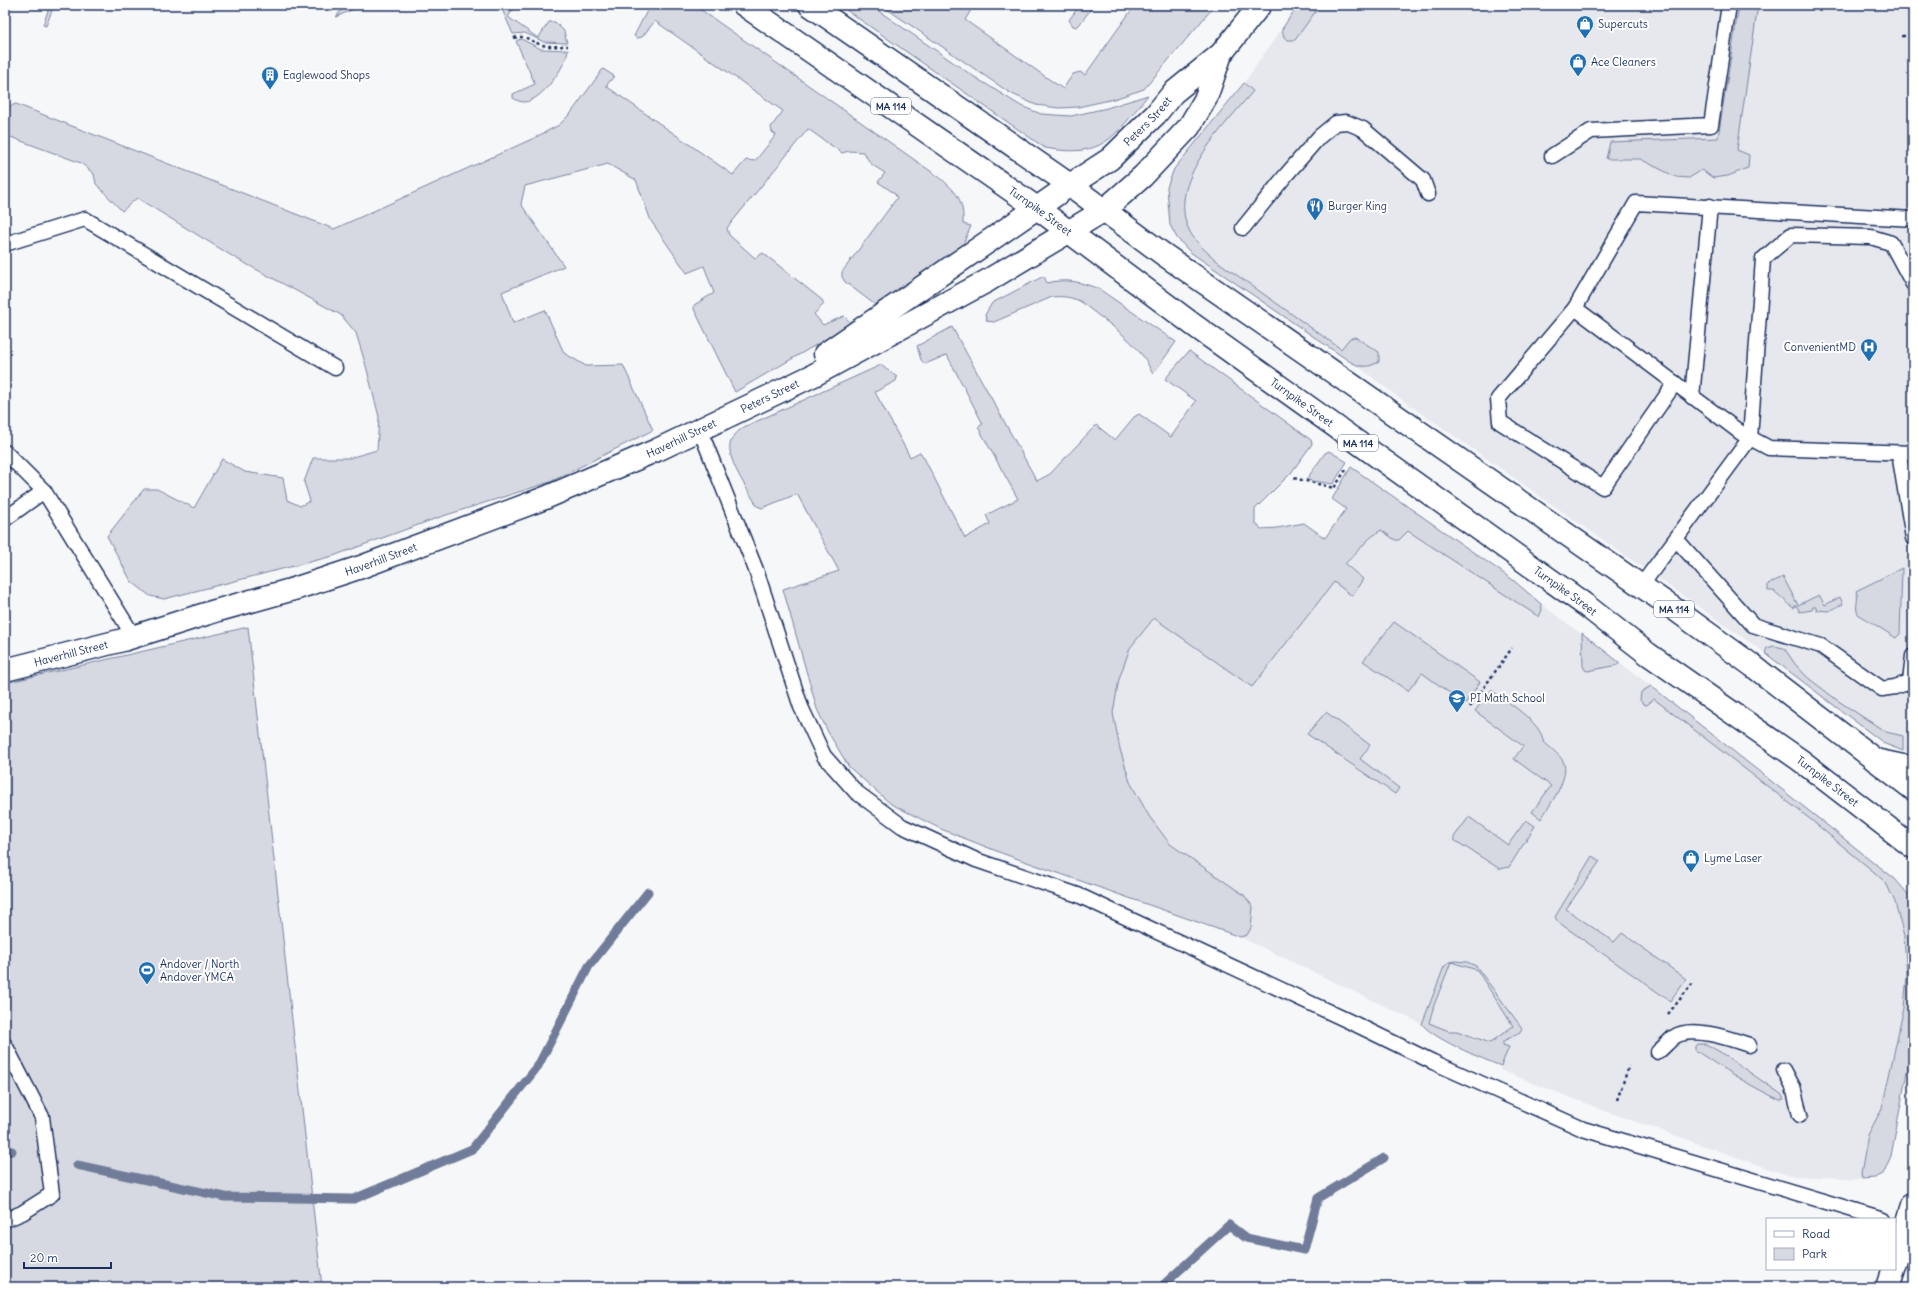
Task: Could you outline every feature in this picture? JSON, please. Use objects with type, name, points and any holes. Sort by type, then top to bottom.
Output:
[{"type":"main road","name":"Turnpike Street","points":[[744,5],[1037,208],[1201,331],[1584,604],[1648,654],[1800,760],[1913,847]]},
{"type":"main road","name":"MA 114","points":[[810,5],[1070,185],[1103,211],[1641,586],[1753,666],[1913,790]]},
{"type":"main road","name":"Peters Street","points":[[742,409],[894,308],[1070,185],[1110,159],[1156,114],[1173,93],[1221,54],[1260,5]]},
{"type":"main road","name":"Peters Street","points":[[742,409],[814,375],[988,281],[1103,211],[1143,176],[1189,127],[1206,98],[1221,54]]},
{"type":"main road","name":"Haverhill Street","points":[[5,670],[134,637],[215,611],[294,589],[361,567],[545,498],[657,450],[742,409]]},
{"type":"main road","points":[[1874,760],[1903,766],[1913,766]]},
{"type":"main road","points":[[1896,1258],[1901,1225],[1913,1204]]},
{"type":"main road","points":[[1887,1287],[1893,1270]]},
{"type":"lane","points":[[1552,156],[1591,131],[1711,125],[1729,5]]},
{"type":"lane","points":[[1243,228],[1319,137],[1336,123],[1346,122],[1363,129],[1423,180],[1428,194]]},
{"type":"lane","points":[[1675,383],[1603,487],[1500,422],[1498,399],[1576,308],[1636,203],[1710,206],[1913,220]]},
{"type":"lane","points":[[1692,397],[1710,206]]},
{"type":"lane","points":[[5,244],[85,219],[335,368]]},
{"type":"lane","points":[[1641,586],[1750,438],[1763,259],[1791,235],[1871,237],[1890,243],[1913,284]]},
{"type":"lane","points":[[1576,308],[1692,397],[1750,438],[1769,448],[1906,453],[1913,538]]},
{"type":"lane","points":[[700,430],[756,570],[801,708],[824,756],[856,792],[902,826],[976,860],[1078,895],[1433,1062],[1583,1129],[1880,1218]]},
{"type":"lane","points":[[5,452],[44,491],[134,637]]},
{"type":"lane","points":[[5,519],[44,491]]},
{"type":"lane","points":[[1676,539],[1753,626],[1821,646],[1882,689],[1895,687],[1910,682],[1913,656]]},
{"type":"lane","points":[[1658,1052],[1675,1036],[1696,1032],[1728,1038],[1749,1045]]},
{"type":"lane","points":[[5,1045],[42,1117],[52,1194],[22,1213],[5,1220]]},
{"type":"lane","points":[[1784,1070],[1793,1087],[1800,1115]]},
{"type":"path","points":[[514,38],[524,36],[540,45],[550,47],[568,46]]},
{"type":"path","points":[[1902,36],[1913,36]]},
{"type":"path","points":[[1294,478],[1334,488],[1351,462]]},
{"type":"path","points":[[1470,707],[1512,648]]},
{"type":"path","points":[[1668,1014],[1693,983]]},
{"type":"path","points":[[1617,1100],[1629,1066]]},
{"type":"shaded area","points":[[1298,5],[1913,5],[1913,752],[1903,751],[1885,744],[1765,653],[1395,395],[1359,367],[1190,252],[1177,238],[1170,225],[1167,205],[1167,187],[1174,169],[1244,83]]},
{"type":"shaded area","points":[[1416,511],[1532,595],[1541,604],[1651,686],[1895,879],[1913,900],[1913,1040],[1891,1156],[1883,1174],[1875,1178],[1868,1179],[1790,1176],[1608,1112],[1500,1070],[1501,1066],[1449,1042],[1425,1028],[1422,1024],[1240,937],[1247,935],[1253,907],[1244,895],[1170,844],[1149,816],[1130,782],[1120,749],[1113,713],[1119,679],[1130,648],[1154,618],[1241,679],[1368,520]]},
{"type":"green space","points":[[50,5],[54,5],[46,26],[43,25]]},
{"type":"green space","points":[[345,5],[362,5],[336,17]]},
{"type":"green space","points":[[500,5],[516,5],[508,17],[538,38],[549,22],[555,22],[564,31],[567,43],[544,42],[525,33],[513,34]]},
{"type":"green space","points":[[650,5],[694,5],[939,177],[955,192],[958,197],[961,203],[963,224],[971,226],[960,251],[878,307],[845,282],[842,277],[842,272],[897,198],[894,193],[878,182],[885,173],[871,164],[863,152],[849,151],[842,153],[808,129],[727,228],[729,235],[755,258],[763,253],[822,300],[824,304],[814,314],[823,325],[844,316],[851,323],[850,325],[735,392],[694,309],[694,305],[714,293],[704,266],[687,273],[651,221],[636,180],[608,164],[525,186],[521,204],[564,266],[502,292],[513,323],[545,310],[564,353],[586,366],[623,365],[653,430],[550,482],[437,518],[333,556],[164,599],[150,596],[131,581],[107,536],[144,489],[157,489],[194,508],[222,459],[245,472],[283,478],[287,500],[300,506],[310,501],[304,482],[313,458],[349,458],[377,450],[379,417],[366,366],[356,333],[341,315],[237,259],[137,198],[122,211],[96,184],[94,174],[81,163],[5,135],[5,108],[16,104],[334,229],[532,139],[559,125],[571,113],[603,69],[614,76],[606,86],[733,175],[746,160],[755,161],[776,135],[772,132],[771,127],[783,111],[655,21],[642,37],[637,38],[634,36]]},
{"type":"green space","points":[[839,5],[870,5],[973,76],[1021,106],[1041,114],[1071,116],[1107,108],[1148,95],[1126,123],[1116,133],[1095,147],[1065,151],[1045,148]]},
{"type":"green space","points":[[881,5],[974,5],[965,20],[1063,89],[1073,74],[1080,72],[1085,75],[1135,5],[1211,5],[1211,10],[1144,89],[1114,99],[1078,107],[1059,108],[1036,105],[1010,93]]},
{"type":"green space","points":[[1080,5],[1094,5],[1077,27],[1073,26],[1069,20]]},
{"type":"green space","points":[[1298,5],[1320,5],[1295,40],[1288,40],[1284,37],[1282,29]]},
{"type":"green space","points":[[1739,5],[1758,5],[1737,150],[1749,155],[1748,168],[1728,176],[1713,178],[1702,170],[1689,178],[1676,177],[1640,159],[1606,159],[1610,142],[1718,138]]},
{"type":"green space","points":[[521,39],[541,49],[568,50],[567,57],[552,82],[538,96],[524,102],[513,98],[513,94],[535,84],[516,41]]},
{"type":"green space","points":[[1244,83],[1253,91],[1214,138],[1201,156],[1191,175],[1185,194],[1184,213],[1190,232],[1199,244],[1217,261],[1341,349],[1350,338],[1355,337],[1379,352],[1379,362],[1364,366],[1357,365],[1349,361],[1190,252],[1177,238],[1170,225],[1167,187],[1174,169]]},
{"type":"green space","points":[[1044,276],[1047,283],[1067,281],[1086,284],[1099,289],[1176,342],[1153,374],[1144,357],[1129,340],[1080,301],[1066,297],[1052,297],[994,322],[987,321],[985,315],[992,303]]},
{"type":"green space","points":[[952,327],[1037,481],[1050,474],[1096,425],[1115,440],[1134,417],[1139,414],[1171,437],[1196,401],[1165,379],[1189,351],[1311,440],[1312,444],[1291,473],[1255,509],[1255,522],[1261,529],[1277,528],[1304,523],[1325,538],[1346,509],[1332,499],[1351,467],[1513,580],[1541,604],[1542,610],[1539,617],[1408,531],[1399,540],[1395,540],[1381,530],[1370,538],[1345,564],[1363,579],[1352,596],[1334,582],[1252,687],[1154,618],[1130,648],[1119,679],[1113,713],[1120,749],[1130,782],[1149,816],[1170,844],[1244,895],[1253,907],[1251,928],[1247,935],[1240,937],[1004,854],[941,829],[891,804],[849,767],[828,732],[817,709],[783,589],[839,571],[797,494],[762,508],[757,506],[734,465],[730,448],[731,441],[744,427],[881,365],[897,377],[896,381],[875,392],[910,457],[920,452],[924,458],[965,538],[990,524],[986,515],[1018,499],[978,427],[983,424],[947,355],[925,364],[921,360],[917,346]]},
{"type":"green space","points":[[1329,451],[1347,462],[1333,484],[1306,480],[1325,453]]},
{"type":"green space","points":[[1902,568],[1900,634],[1896,638],[1858,614],[1856,591]]},
{"type":"green space","points":[[1783,577],[1798,605],[1819,595],[1825,605],[1840,597],[1843,604],[1829,611],[1817,610],[1816,607],[1813,607],[1812,610],[1800,612],[1796,605],[1794,608],[1774,591],[1768,591],[1768,584]]},
{"type":"green space","points":[[1394,622],[1480,682],[1465,704],[1422,673],[1408,691],[1363,661]]},
{"type":"green space","name":"Andover / North Andover YMCA","points":[[248,627],[322,1287],[5,1287],[5,683]]},
{"type":"green space","points":[[1582,633],[1620,663],[1617,665],[1588,671],[1585,670],[1583,666]]},
{"type":"green space","points":[[1774,646],[1784,648],[1795,664],[1807,677],[1837,700],[1886,732],[1903,736],[1903,751],[1885,744],[1765,653],[1767,648]]},
{"type":"green space","points":[[1651,686],[1895,879],[1913,900],[1913,1040],[1891,1156],[1883,1174],[1875,1178],[1862,1179],[1861,1174],[1868,1135],[1882,1108],[1904,1007],[1907,975],[1904,937],[1895,902],[1886,883],[1810,819],[1654,699],[1647,705],[1643,704],[1640,700],[1641,692]]},
{"type":"green space","points":[[1491,690],[1514,706],[1530,720],[1537,727],[1543,741],[1563,761],[1565,768],[1562,783],[1541,819],[1532,812],[1551,786],[1514,759],[1523,746],[1475,711]]},
{"type":"green space","points":[[1326,712],[1370,745],[1360,759],[1399,788],[1395,794],[1307,734]]},
{"type":"green space","points":[[1469,817],[1508,845],[1526,820],[1535,826],[1509,867],[1500,869],[1454,840],[1454,837]]},
{"type":"green space","points":[[1592,856],[1600,861],[1566,909],[1614,942],[1622,933],[1686,979],[1670,1001],[1558,922],[1555,917]]},
{"type":"green space","points":[[1455,961],[1467,962],[1476,966],[1522,1028],[1520,1033],[1503,1041],[1503,1045],[1509,1047],[1501,1066],[1471,1054],[1447,1042],[1436,1036],[1422,1024],[1444,967],[1449,962]],"holes":[[[1451,962],[1477,970],[1513,1026],[1490,1043],[1457,1031],[1449,1031],[1429,1023],[1434,1005]]]},
{"type":"green space","points":[[1697,1044],[1706,1044],[1720,1052],[1781,1094],[1784,1099],[1780,1100],[1769,1095],[1726,1070],[1695,1050],[1695,1046]]},
{"type":"waterway","points":[[77,1165],[225,1197],[354,1199],[472,1149],[538,1066],[589,966],[648,892]]},
{"type":"waterway","points":[[5,1152],[12,1151]]},
{"type":"waterway","points":[[1161,1287],[1229,1225],[1246,1238],[1304,1250],[1318,1198],[1384,1158]]},
{"type":"place","name":"Supercuts","points":[[1585,39]]},
{"type":"place","name":"Ace Cleaners","points":[[1578,77]]},
{"type":"place","name":"Eaglewood Shops","points":[[270,90]]},
{"type":"place","name":"Burger King","points":[[1315,221]]},
{"type":"place","name":"ConvenientMD","points":[[1869,362]]},
{"type":"place","name":"PI Math School","points":[[1457,713]]},
{"type":"place","name":"Lyme Laser","points":[[1691,873]]},
{"type":"place","name":"Andover / North Andover YMCA","points":[[147,985]]}]
